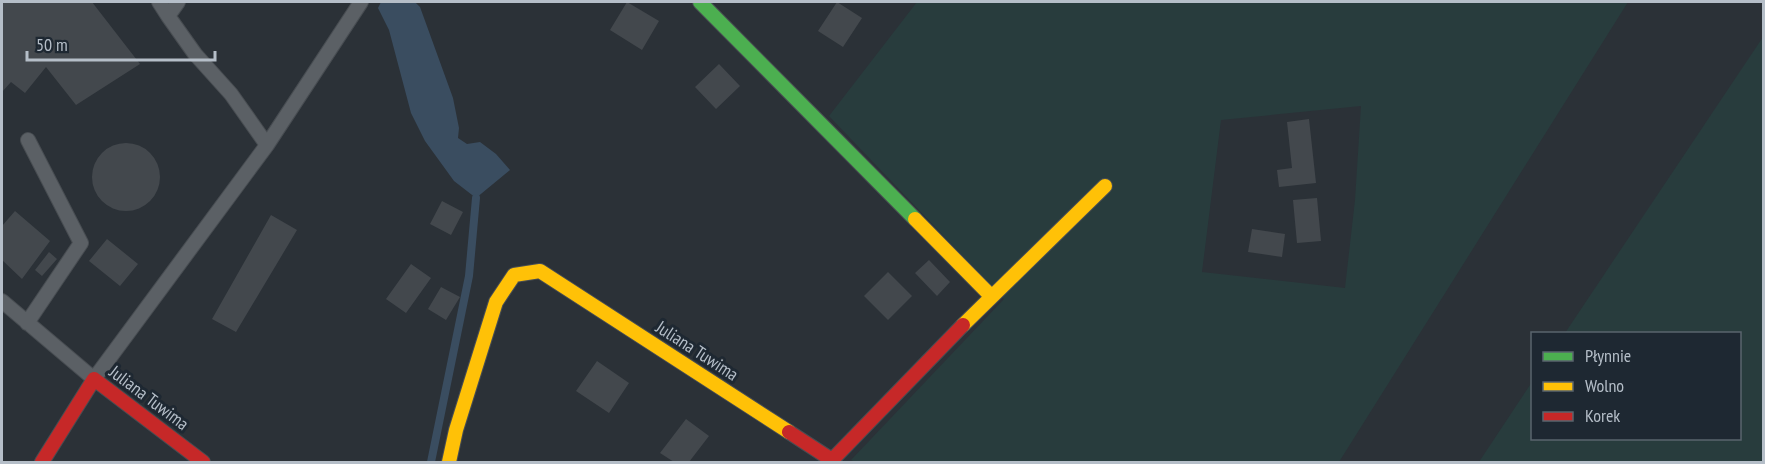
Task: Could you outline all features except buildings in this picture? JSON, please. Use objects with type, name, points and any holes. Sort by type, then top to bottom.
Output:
[{"type":"street","points":[[700,2],[991,296]]},
{"type":"street","name":"Juliana Tuwima","points":[[449,462],[456,430],[496,302],[514,275],[540,271],[832,460],[991,296],[1105,186]]},
{"type":"street","name":"Juliana Tuwima","points":[[42,462],[94,379],[203,462]]},
{"type":"lane","points":[[159,2],[195,54],[231,94],[267,145]]},
{"type":"lane","points":[[168,16],[178,2]]},
{"type":"lane","points":[[2,301],[94,379],[267,145],[361,2]]},
{"type":"lane","points":[[27,322],[81,243],[28,140]]},
{"type":"green space","points":[[917,2],[1628,2],[1339,462],[855,462],[851,460],[1004,299],[829,116]],"holes":[[[1361,106],[1355,200],[1345,288],[1202,272],[1221,120]]]},
{"type":"green space","points":[[1763,37],[1763,462],[1479,462],[1531,384],[1531,440],[1741,440],[1741,332],[1566,332]]},
{"type":"water","points":[[381,2],[415,2],[420,7],[453,98],[459,128],[458,138],[467,144],[480,142],[496,154],[510,170],[476,198],[454,181],[425,141],[411,113],[389,30],[378,8]]},
{"type":"waterway","points":[[431,462],[469,276],[476,198]]},
{"type":"traffic: fast","points":[[700,2],[915,219]]},
{"type":"traffic: slow","points":[[963,325],[1105,186]]},
{"type":"traffic: slow","points":[[915,219],[991,296]]},
{"type":"traffic: slow","points":[[449,462],[456,430],[496,302],[514,275],[540,271],[789,432]]},
{"type":"traffic: jam","points":[[789,432],[832,460],[963,325]]},
{"type":"traffic: jam","points":[[42,462],[94,379],[203,462]]}]
